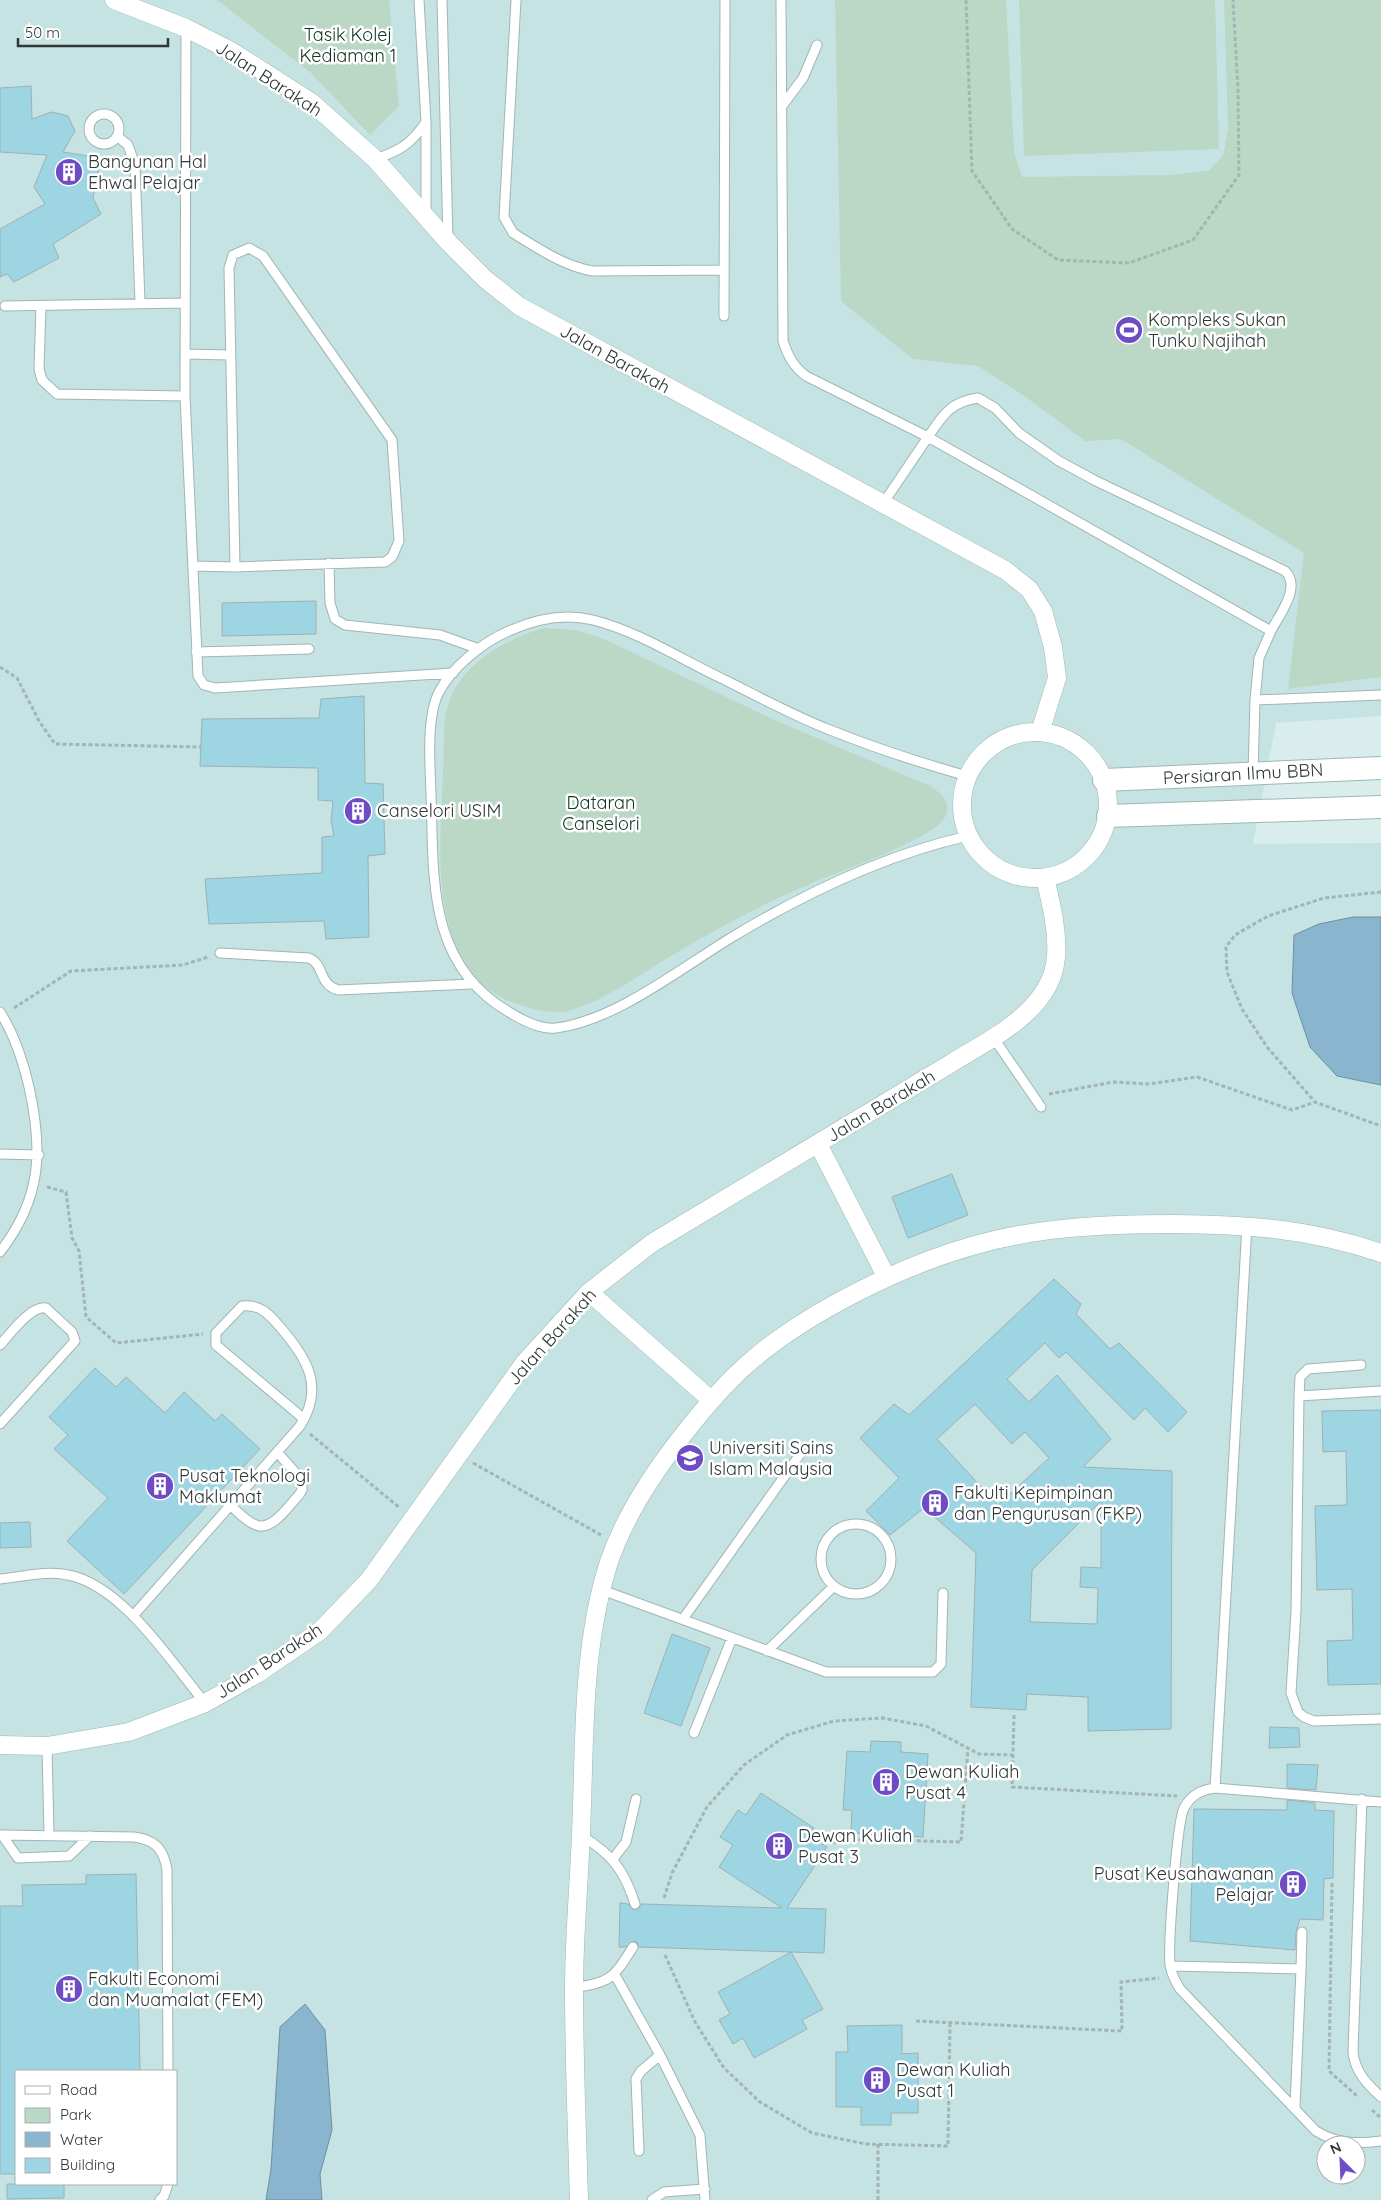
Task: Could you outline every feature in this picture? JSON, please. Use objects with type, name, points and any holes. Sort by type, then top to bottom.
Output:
[{"type":"street","name":"Jalan Barakah","points":[[114,0],[186,28],[231,51],[311,102],[375,159],[449,243],[485,279],[519,306],[882,505],[1005,570],[1029,589],[1043,611],[1053,647],[1057,678],[1040,732]]},
{"type":"street","points":[[1040,732],[1061,736],[1080,746],[1094,761],[1104,780],[1108,797],[1108,816],[1100,838],[1087,857],[1068,870],[1045,878],[1022,877],[1000,870],[981,856],[968,836],[962,817],[961,796],[967,776],[979,757],[996,742],[1018,733],[1040,732]]},
{"type":"street","name":"Persiaran Ilmu BBN","points":[[1104,780],[1381,768]]},
{"type":"street","name":"Persiaran Ilmu BBN","points":[[1108,816],[1381,807]]},
{"type":"street","name":"Jalan Barakah","points":[[0,1746],[47,1746],[129,1732],[205,1703],[256,1674],[320,1631],[370,1580],[525,1362],[589,1292],[652,1243],[994,1037],[1037,1002],[1051,981],[1056,957],[1055,918],[1045,878]]},
{"type":"street","points":[[818,1144],[887,1278]]},
{"type":"street","points":[[579,2200],[574,1988],[588,1669],[597,1607],[616,1544],[641,1494],[660,1464],[711,1400],[751,1360],[798,1325],[887,1278],[923,1262],[975,1245],[1050,1230],[1144,1224],[1247,1225],[1314,1234],[1381,1253]]},
{"type":"street","points":[[589,1292],[711,1400]]},
{"type":"lane","points":[[419,0],[426,122],[426,217]]},
{"type":"lane","points":[[442,0],[449,243]]},
{"type":"lane","points":[[516,0],[504,216],[512,233],[561,260],[579,268],[593,271],[724,270]]},
{"type":"lane","points":[[724,316],[725,0]]},
{"type":"lane","points":[[781,0],[784,341],[788,356],[796,368],[817,384],[928,437],[1271,631]]},
{"type":"lane","points":[[186,28],[185,396],[196,652],[200,681],[204,685],[215,688],[454,673]]},
{"type":"lane","points":[[782,106],[804,78],[816,45]]},
{"type":"lane","points":[[375,159],[404,148],[414,139],[426,122]]},
{"type":"lane","points":[[117,136],[128,144],[135,165],[140,302]]},
{"type":"lane","points":[[193,566],[236,567],[385,562],[397,550],[399,541],[392,440],[262,256],[248,248],[233,255],[229,268],[236,567]]},
{"type":"lane","points":[[5,306],[184,302]]},
{"type":"lane","points":[[41,306],[39,369],[42,380],[57,394],[185,396]]},
{"type":"lane","points":[[186,354],[230,355]]},
{"type":"lane","points":[[882,505],[944,412],[966,399],[978,398],[995,408],[1027,438],[1059,461],[1096,481],[1285,571],[1291,580],[1290,593],[1260,658],[1255,700],[1253,775]]},
{"type":"lane","points":[[329,563],[330,603],[335,619],[345,625],[440,635],[479,649]]},
{"type":"lane","points":[[967,776],[918,762],[827,729],[634,634],[591,619],[561,617],[538,620],[506,632],[479,649],[454,673],[438,693],[433,712],[431,783],[434,890],[445,935],[455,958],[471,984],[497,1005],[525,1021],[553,1029],[594,1017],[638,996],[733,937],[803,898],[895,857],[934,844],[968,836]]},
{"type":"lane","points":[[196,652],[309,648]]},
{"type":"lane","points":[[1255,700],[1381,696]]},
{"type":"lane","points":[[220,953],[309,958],[317,964],[325,983],[338,990],[471,984]]},
{"type":"lane","points":[[0,1252],[15,1232],[34,1184],[38,1155],[37,1121],[23,1063],[1,1014]]},
{"type":"lane","points":[[994,1037],[1041,1107]]},
{"type":"lane","points":[[0,1154],[38,1155]]},
{"type":"lane","points":[[1215,1788],[1247,1225]]},
{"type":"lane","points":[[133,1616],[231,1506],[302,1423],[308,1413],[311,1397],[311,1380],[307,1365],[299,1348],[262,1309],[252,1305],[242,1306],[216,1333],[216,1345],[302,1423]]},
{"type":"lane","points":[[0,1345],[32,1311],[41,1307],[46,1308],[72,1332],[75,1341],[0,1424]]},
{"type":"lane","points":[[1361,1365],[1308,1369],[1300,1377],[1296,1611],[1291,1693],[1298,1712],[1304,1717],[1314,1720],[1381,1719]]},
{"type":"lane","points":[[1300,1396],[1381,1391]]},
{"type":"lane","points":[[231,1506],[256,1526],[263,1526],[275,1520],[299,1495],[302,1490],[302,1480],[277,1452]]},
{"type":"lane","points":[[683,1620],[801,1453]]},
{"type":"lane","points":[[852,1524],[864,1524],[876,1529],[889,1545],[892,1562],[885,1580],[876,1588],[856,1594],[844,1592],[834,1586],[826,1578],[821,1562],[822,1550],[829,1537],[838,1528],[852,1524]]},
{"type":"lane","points":[[0,1579],[66,1574],[87,1580],[111,1595],[133,1616],[205,1703]]},
{"type":"lane","points":[[767,1651],[834,1586]]},
{"type":"lane","points":[[602,1590],[826,1672],[911,1674],[933,1672],[941,1664],[943,1593]]},
{"type":"lane","points":[[694,1733],[732,1638]]},
{"type":"lane","points":[[47,1746],[49,1835]]},
{"type":"lane","points":[[1381,1802],[1215,1788],[1203,1790],[1192,1796],[1180,1817],[1169,1953],[1172,1977],[1196,2008],[1295,2107],[1310,2126],[1324,2136],[1350,2143],[1381,2141]]},
{"type":"lane","points":[[613,1859],[626,1842],[636,1799]]},
{"type":"lane","points":[[1362,1799],[1353,2052],[1354,2061],[1364,2080],[1381,2097]]},
{"type":"lane","points":[[1,1835],[148,1839],[159,1846],[165,1858],[167,1869],[168,2070]]},
{"type":"lane","points":[[1,1835],[18,1858],[69,1856],[90,1836]]},
{"type":"lane","points":[[581,1835],[613,1859],[628,1883],[635,1904]]},
{"type":"lane","points":[[1295,2107],[1302,1932]]},
{"type":"lane","points":[[574,1988],[604,1982],[615,1975],[632,1947]]},
{"type":"lane","points":[[1170,1966],[1300,1969]]},
{"type":"lane","points":[[615,1975],[660,2055],[700,2135],[705,2200]]},
{"type":"lane","points":[[638,2151],[636,2079],[641,2071],[660,2055]]},
{"type":"lane","points":[[160,2200],[164,2196],[168,2185]]},
{"type":"lane","points":[[652,2200],[664,2192],[705,2189]]},
{"type":"path","points":[[966,0],[972,171],[1012,229],[1058,260],[1129,263],[1193,240],[1239,175],[1238,90],[1233,0]]},
{"type":"path","points":[[0,667],[17,678],[39,721],[55,744],[201,748]]},
{"type":"path","points":[[1381,892],[1324,898],[1268,916],[1235,935],[1226,947],[1227,972],[1242,1009],[1267,1047],[1315,1102],[1381,1126]]},
{"type":"path","points":[[1,1014],[71,971],[183,965],[220,953]]},
{"type":"path","points":[[1036,1097],[1113,1082],[1149,1084],[1197,1077],[1292,1110],[1315,1102]]},
{"type":"path","points":[[34,1184],[66,1192],[72,1238],[79,1251],[86,1317],[116,1343],[216,1333]]},
{"type":"path","points":[[302,1423],[414,1519]]},
{"type":"path","points":[[458,1454],[616,1544]]},
{"type":"path","points":[[1014,1716],[1012,1788],[1192,1796]]},
{"type":"path","points":[[664,1898],[672,1873],[707,1807],[744,1765],[787,1735],[834,1721],[882,1718],[926,1726],[979,1754],[1013,1755]]},
{"type":"path","points":[[833,1842],[845,1839],[961,1842],[968,1748]]},
{"type":"path","points":[[1332,1884],[1329,2070],[1362,2100]]},
{"type":"path","points":[[665,1954],[695,2022],[724,2068],[760,2102],[812,2133],[878,2144],[948,2146],[950,2023]]},
{"type":"path","points":[[916,2022],[1122,2031],[1121,1982],[1172,1977]]},
{"type":"path","points":[[1368,2106],[1381,2118]]},
{"type":"path","points":[[878,2144],[878,2200]]},
{"type":"shaded area","name":"Universiti Sains Islam Malaysia","points":[[0,0],[1381,0],[1381,716],[1276,723],[1253,844],[1381,843],[1381,2200],[0,2200]]},
{"type":"green space","name":"Tasik Kolej Kediaman 1","points":[[217,0],[389,0],[399,106],[370,135],[311,73]]},
{"type":"green space","name":"Kompleks Sukan Tunku Najihah","points":[[835,0],[1006,0],[1014,151],[1022,177],[1172,175],[1209,170],[1223,156],[1228,129],[1224,0],[1381,0],[1381,677],[1288,689],[1304,553],[1121,439],[1085,441],[1023,395],[978,366],[913,359],[841,301]]},
{"type":"green space","points":[[1019,0],[1215,0],[1219,149],[1024,156]]},
{"type":"green space","name":"Dataran Canselori","points":[[544,628],[576,630],[604,639],[779,722],[930,786],[946,802],[947,812],[945,817],[938,825],[924,835],[905,845],[792,892],[739,917],[596,1001],[568,1011],[552,1012],[522,1005],[497,995],[475,976],[459,952],[449,925],[443,894],[440,831],[445,719],[454,690],[474,665],[500,646]]},
{"type":"water","points":[[1353,917],[1381,917],[1381,1085],[1337,1076],[1310,1047],[1292,993],[1294,935],[1319,924]]},
{"type":"water","points":[[305,2004],[325,2030],[332,2130],[320,2174],[322,2200],[266,2200],[271,2169],[280,2027]]},
{"type":"building","name":"Bangunan Hal Ehwal Pelajar","points":[[31,86],[32,119],[52,112],[68,116],[75,131],[63,152],[101,158],[93,198],[101,214],[53,244],[59,258],[14,282],[7,274],[0,277],[0,229],[45,204],[34,187],[47,155],[0,152],[0,88]]},
{"type":"building","points":[[316,601],[316,634],[222,636],[222,603]]},
{"type":"building","name":"Canselori USIM","points":[[364,696],[365,783],[383,784],[385,854],[368,856],[369,937],[326,939],[324,921],[209,924],[205,879],[322,873],[322,837],[334,836],[331,820],[333,801],[318,800],[318,768],[200,766],[202,719],[319,718],[321,699]]},
{"type":"building","points":[[952,1174],[968,1215],[908,1238],[892,1197]]},
{"type":"building","name":"Fakulti Kepimpinan dan Pengurusan (FKP)","points":[[1054,1279],[1081,1304],[1076,1314],[1110,1349],[1119,1343],[1187,1412],[1168,1432],[1145,1408],[1134,1420],[1066,1352],[1059,1358],[1045,1343],[1007,1379],[1029,1402],[1057,1375],[1111,1439],[1083,1467],[1172,1471],[1171,1729],[1088,1731],[1088,1697],[1027,1694],[1026,1710],[971,1707],[976,1553],[924,1508],[890,1535],[866,1511],[899,1478],[860,1438],[894,1404],[909,1415]],"holes":[[[975,1404],[1012,1444],[1025,1432],[1049,1458],[998,1505],[937,1439]],[[1101,1501],[1101,1568],[1081,1567],[1080,1587],[1098,1588],[1097,1624],[1030,1622],[1032,1570]]]},
{"type":"building","name":"Pusat Teknologi Maklumat","points":[[95,1368],[116,1387],[126,1377],[165,1413],[184,1392],[215,1421],[222,1414],[260,1449],[124,1594],[67,1541],[108,1498],[54,1449],[68,1435],[49,1417]]},
{"type":"building","points":[[1381,1410],[1381,1684],[1328,1685],[1327,1641],[1353,1640],[1352,1589],[1317,1590],[1315,1506],[1347,1505],[1346,1451],[1323,1452],[1322,1411]]},
{"type":"building","points":[[30,1522],[31,1547],[0,1548],[0,1523]]},
{"type":"building","points":[[672,1634],[710,1648],[681,1726],[644,1713]]},
{"type":"building","points":[[1270,1727],[1299,1728],[1300,1747],[1269,1748]]},
{"type":"building","name":"Dewan Kuliah Pusat 4","points":[[871,1741],[901,1742],[901,1752],[928,1754],[923,1837],[851,1833],[852,1810],[843,1810],[847,1751],[870,1752]]},
{"type":"building","points":[[1287,1764],[1318,1765],[1316,1790],[1287,1788]]},
{"type":"building","points":[[761,1793],[814,1828],[809,1835],[827,1847],[787,1908],[826,1909],[824,1953],[639,1947],[637,1942],[633,1941],[626,1947],[619,1947],[620,1903],[628,1904],[634,1910],[639,1908],[641,1904],[782,1908],[719,1867],[733,1845],[720,1837],[738,1810],[746,1815]]},
{"type":"building","name":"Pusat Keusahawanan Pelajar","points":[[1287,1800],[1315,1803],[1315,1810],[1334,1811],[1333,1878],[1324,1879],[1323,1920],[1300,1919],[1296,1932],[1295,1950],[1190,1941],[1194,1809],[1287,1810]]},
{"type":"building","name":"Fakulti Economi dan Muamalat (FEM)","points":[[136,1874],[140,2070],[15,2070],[15,2174],[0,2174],[0,1906],[23,1906],[22,1885],[86,1884],[86,1875]]},
{"type":"building","points":[[791,1952],[823,2009],[802,2020],[807,2029],[754,2058],[743,2038],[733,2044],[719,2020],[730,2014],[718,1992]]},
{"type":"building","name":"Dewan Kuliah Pusat 1","points":[[902,2025],[902,2054],[918,2053],[918,2113],[891,2113],[891,2125],[861,2125],[861,2107],[836,2107],[836,2052],[848,2052],[847,2026]]},
{"type":"building","points":[[7,2184],[64,2185],[64,2198],[7,2199]]},
{"type":"place","name":"Bangunan Hal Ehwal Pelajar","points":[[69,172]]},
{"type":"place","name":"Kompleks Sukan Tunku Najihah","points":[[1129,330]]},
{"type":"place","name":"Canselori USIM","points":[[358,811]]},
{"type":"place","name":"Universiti Sains Islam Malaysia","points":[[690,1458]]},
{"type":"place","name":"Pusat Teknologi Maklumat","points":[[160,1486]]},
{"type":"place","name":"Fakulti Kepimpinan dan Pengurusan (FKP)","points":[[935,1503]]},
{"type":"place","name":"Dewan Kuliah Pusat 4","points":[[886,1782]]},
{"type":"place","name":"Dewan Kuliah Pusat 3","points":[[779,1846]]},
{"type":"place","name":"Pusat Keusahawanan Pelajar","points":[[1293,1884]]},
{"type":"place","name":"Fakulti Economi dan Muamalat (FEM)","points":[[69,1989]]},
{"type":"place","name":"Dewan Kuliah Pusat 1","points":[[877,2080]]}]
